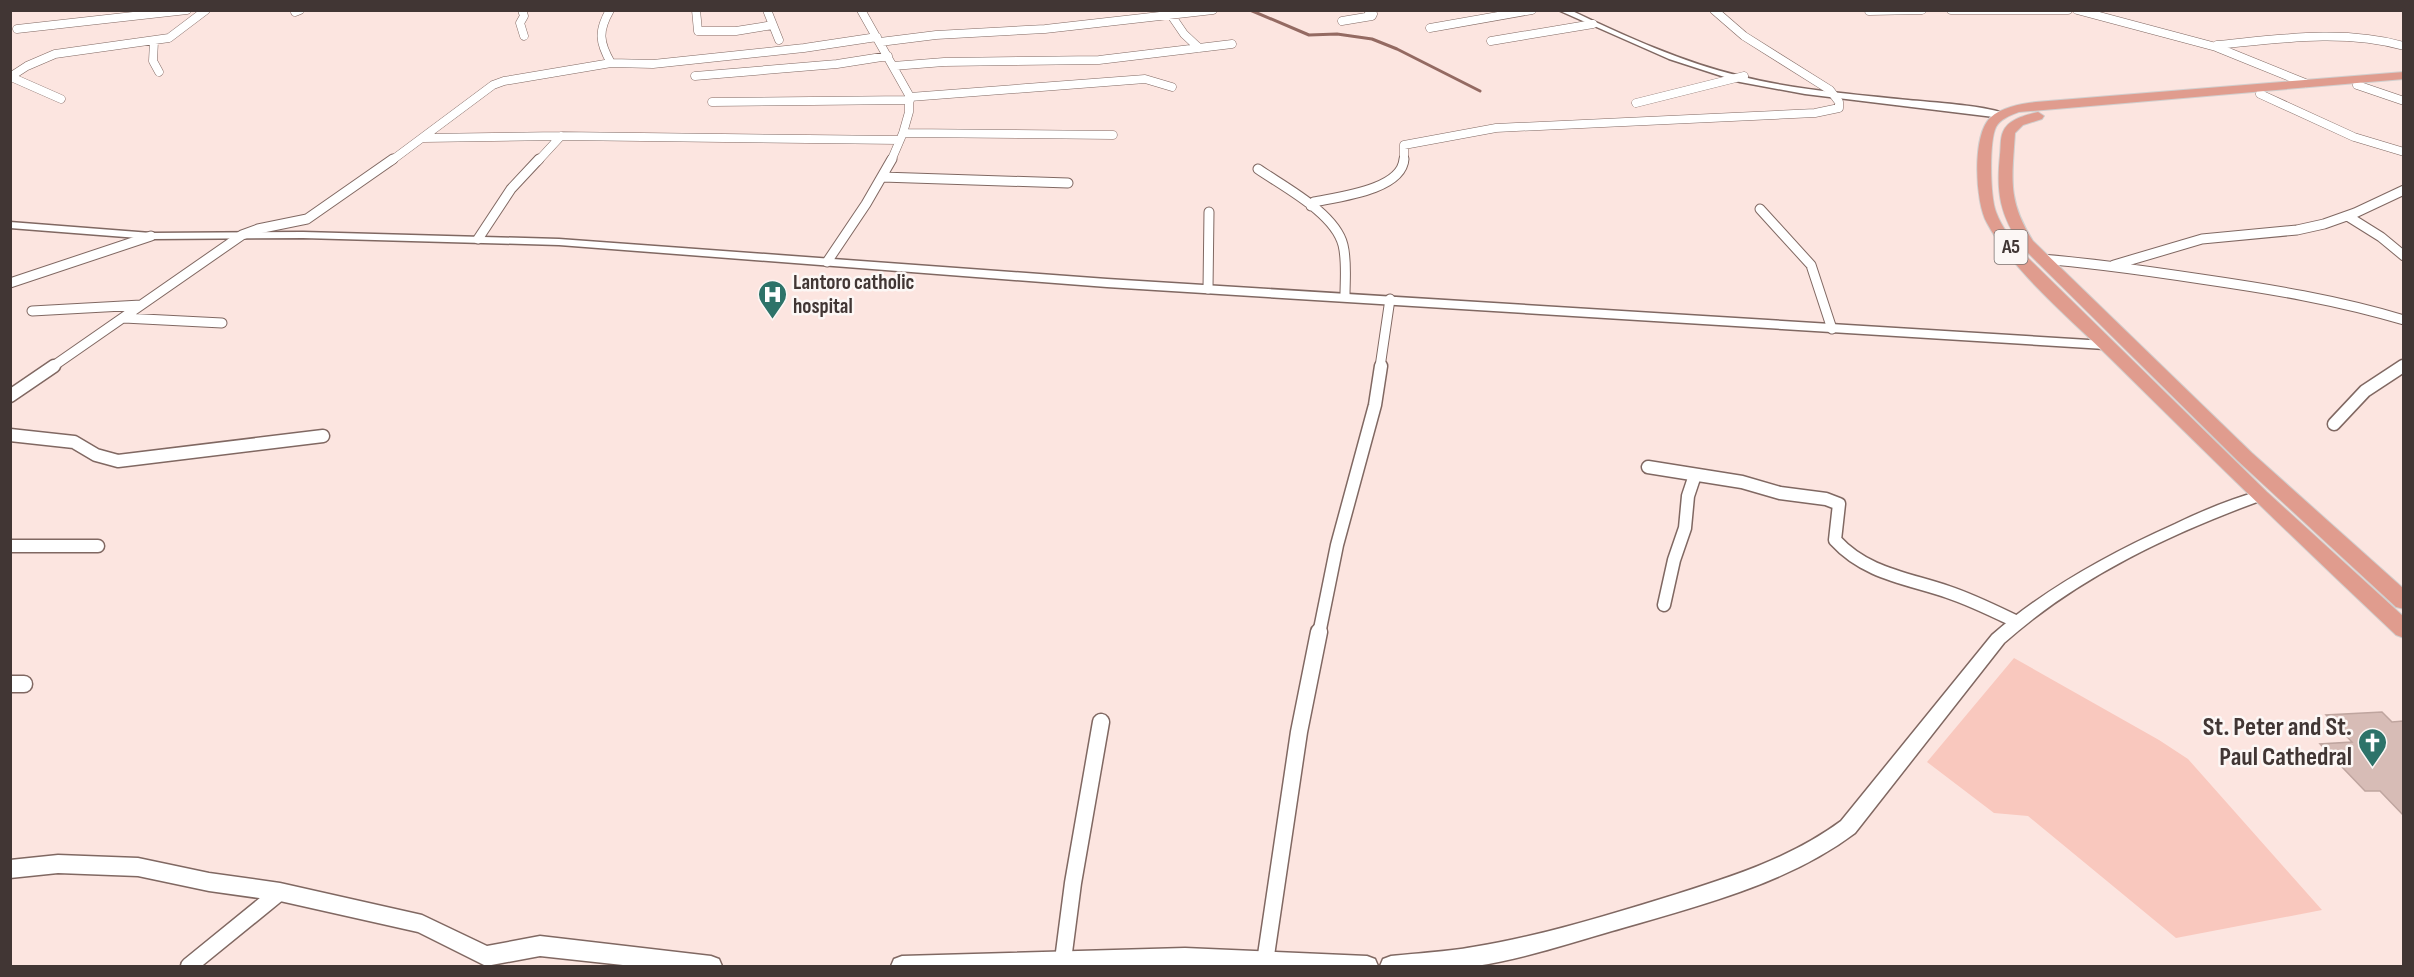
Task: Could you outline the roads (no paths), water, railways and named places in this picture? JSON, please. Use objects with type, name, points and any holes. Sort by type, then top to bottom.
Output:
[{"type":"highway","name":"A5","points":[[2403,75],[2305,82],[2142,101],[2007,113],[1992,122],[1986,142],[1985,196],[1988,212],[2014,251],[2105,345],[2260,496],[2403,630]]},
{"type":"highway","name":"A5","points":[[2403,80],[2260,94],[2142,101],[2047,115],[2019,122],[2009,132],[2004,186],[2006,202],[2015,225],[2041,259],[2245,457],[2403,602]]},
{"type":"street","points":[[17,29],[188,10]]},
{"type":"street","points":[[11,77],[27,66],[55,54],[154,41],[174,36],[206,10]]},
{"type":"street","points":[[522,10],[524,16],[520,23],[524,36]]},
{"type":"street","points":[[610,10],[602,21],[598,38],[611,63]]},
{"type":"street","points":[[696,10],[698,31],[736,31],[773,26]]},
{"type":"street","points":[[767,10],[779,40]]},
{"type":"street","points":[[10,396],[242,235],[252,229],[286,226],[307,219],[424,138],[493,85],[504,81],[611,63],[652,64],[879,39],[1045,29],[1213,10]]},
{"type":"street","points":[[1342,21],[1374,14],[1368,10]]},
{"type":"street","points":[[1430,28],[1532,10]]},
{"type":"street","points":[[1562,10],[1685,61],[1740,76],[1831,92],[2007,113]]},
{"type":"street","points":[[1570,10],[1689,59],[1740,76]]},
{"type":"street","points":[[1311,206],[1314,202],[1381,186],[1399,173],[1404,166],[1404,145],[1413,142],[1496,128],[1586,126],[1825,112],[1835,111],[1840,106],[1831,92],[1744,36],[1714,10]]},
{"type":"street","points":[[1869,11],[1923,10]]},
{"type":"street","points":[[1951,10],[2068,10]]},
{"type":"street","points":[[2077,10],[2211,45],[2305,82]]},
{"type":"street","points":[[827,262],[892,162],[908,119],[910,99],[907,88],[861,11]]},
{"type":"street","points":[[1171,15],[1184,34],[1199,48]]},
{"type":"street","points":[[1491,41],[1593,24]]},
{"type":"street","points":[[2211,45],[2364,37],[2403,46]]},
{"type":"street","points":[[154,41],[153,61],[159,72]]},
{"type":"street","points":[[893,66],[944,62],[1083,61],[1232,44]]},
{"type":"street","points":[[695,76],[837,64],[888,56]]},
{"type":"street","points":[[1636,103],[1740,76]]},
{"type":"street","points":[[11,77],[61,99]]},
{"type":"street","points":[[712,102],[910,99],[1145,80],[1164,83],[1172,87]]},
{"type":"street","points":[[2357,85],[2403,100]]},
{"type":"street","points":[[2260,94],[2354,137],[2403,152]]},
{"type":"street","points":[[424,138],[901,137],[1070,133],[1113,135]]},
{"type":"street","points":[[478,239],[511,189],[561,136]]},
{"type":"street","points":[[1258,169],[1311,206],[1341,237],[1345,296]]},
{"type":"street","points":[[882,177],[1068,183]]},
{"type":"street","points":[[2112,266],[2177,244],[2214,237],[2306,228],[2349,217],[2403,190]]},
{"type":"street","points":[[1760,209],[1811,266],[1832,329]]},
{"type":"street","points":[[1208,289],[1209,212]]},
{"type":"street","points":[[2349,217],[2381,237],[2403,256]]},
{"type":"street","points":[[10,225],[151,236],[242,235],[478,239],[1208,289],[2105,345]]},
{"type":"street","points":[[10,283],[151,236]]},
{"type":"street","points":[[2041,259],[2112,266],[2253,286],[2361,307],[2403,320]]},
{"type":"street","points":[[1265,962],[1299,732],[1337,545],[1375,405],[1390,299]]},
{"type":"street","points":[[32,311],[142,305]]},
{"type":"street","points":[[124,318],[222,323]]},
{"type":"street","points":[[2334,424],[2365,391],[2403,365]]},
{"type":"street","points":[[10,435],[74,442],[96,455],[118,461],[323,436]]},
{"type":"street","points":[[1648,467],[1742,482],[1779,493],[1826,499],[1839,504],[1841,512],[1837,522],[1835,540],[1857,562],[1879,572],[1974,601],[2017,622]]},
{"type":"street","points":[[1664,605],[1684,528],[1688,496],[1695,475]]},
{"type":"street","points":[[1390,966],[1473,957],[1555,938],[1654,910],[1747,880],[1787,864],[1824,845],[1848,827],[1940,709],[1976,669],[1998,639],[2017,622],[2059,592],[2123,553],[2212,513],[2260,496]]},
{"type":"street","points":[[10,546],[98,546]]},
{"type":"street","points":[[1063,960],[1073,883],[1101,722]]},
{"type":"street","points":[[10,869],[58,864],[138,867],[209,882],[280,892],[422,924],[482,961],[540,946],[711,966]]},
{"type":"street","points":[[189,966],[280,892]]},
{"type":"street","points":[[902,966],[1185,958],[1367,966]]},
{"type":"waterway","points":[[1250,10],[1309,35],[1337,34],[1372,39],[1397,49],[1480,91]]},
{"type":"place","name":"Lantoro catholic hospital","points":[[772,320]]},
{"type":"place","name":"St. Peter and St. Paul Cathedral","points":[[2373,768]]}]
